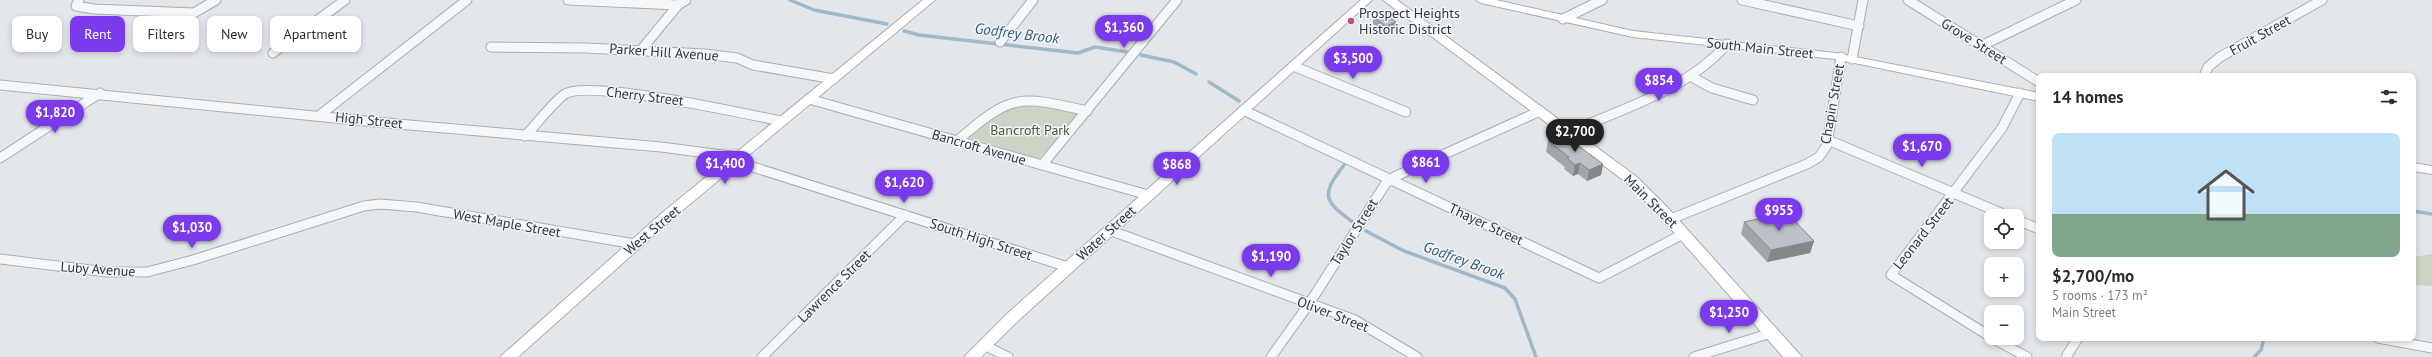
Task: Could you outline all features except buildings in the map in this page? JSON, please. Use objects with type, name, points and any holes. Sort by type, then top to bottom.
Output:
[{"type":"main road","name":"Main Street","points":[[1389,0],[1632,180],[1670,219],[1793,357]]},
{"type":"street","points":[[78,2],[76,6],[94,9],[194,13],[216,0]]},
{"type":"street","points":[[273,53],[345,0]]},
{"type":"street","points":[[320,115],[467,0]]},
{"type":"street","points":[[568,0],[678,5]]},
{"type":"street","points":[[641,50],[678,5],[686,0]]},
{"type":"street","name":"West Street","points":[[508,357],[635,244],[781,121],[930,0]]},
{"type":"street","points":[[1000,42],[1033,0]]},
{"type":"street","points":[[1042,165],[1177,0]]},
{"type":"street","name":"Water Street","points":[[972,357],[1068,267],[1367,0]]},
{"type":"street","name":"South Main Street","points":[[1481,0],[1563,19],[1660,38],[1846,58],[2036,96]]},
{"type":"street","points":[[1563,19],[1602,0]]},
{"type":"street","points":[[1742,0],[1859,26]]},
{"type":"street","name":"Chapin Street","points":[[1670,219],[1811,162],[1822,153],[1828,140],[1846,58],[1859,26],[1863,0]]},
{"type":"street","name":"Grove Street","points":[[1908,0],[2036,80]]},
{"type":"street","points":[[1981,46],[2076,0]]},
{"type":"street","name":"Fruit Street","points":[[2205,73],[2208,67],[2220,57],[2322,0]]},
{"type":"street","points":[[1569,132],[1690,76],[1711,63],[1721,54],[1727,44]]},
{"type":"street","name":"Parker Hill Avenue","points":[[491,47],[641,50],[727,56],[737,58],[753,65],[834,79]]},
{"type":"street","points":[[1293,66],[1406,112]]},
{"type":"street","points":[[1690,76],[1712,88],[1753,100]]},
{"type":"street","name":"High Street","points":[[0,85],[100,93],[524,136],[662,147],[736,159]]},
{"type":"street","name":"Cherry Street","points":[[524,136],[565,94],[583,89],[689,102],[781,121]]},
{"type":"street","points":[[0,158],[100,93]]},
{"type":"street","name":"Leonard Street","points":[[1984,333],[1891,275],[2002,128],[2020,93]]},
{"type":"street","name":"Bancroft Avenue","points":[[809,99],[1148,195]]},
{"type":"street","points":[[957,141],[994,110],[1016,102],[1034,101],[1087,111]]},
{"type":"street","name":"Thayer Street","points":[[1243,110],[1599,278],[1683,234]]},
{"type":"street","name":"Taylor Street","points":[[1271,357],[1309,304],[1382,188],[1391,179],[1540,111]]},
{"type":"street","points":[[1828,140],[1992,209]]},
{"type":"street","name":"South High Street","points":[[736,159],[1068,267]]},
{"type":"street","points":[[2416,167],[2432,170]]},
{"type":"street","name":"West Maple Street","points":[[378,204],[416,207],[635,244]]},
{"type":"street","name":"Luby Avenue","points":[[0,259],[107,272],[147,272],[193,260],[346,211],[378,204]]},
{"type":"street","name":"Lawrence Street","points":[[762,357],[905,215]]},
{"type":"street","points":[[2024,223],[2036,228]]},
{"type":"street","name":"Oliver Street","points":[[1109,230],[1363,324],[1417,357]]},
{"type":"street","points":[[1694,357],[1771,333]]},
{"type":"street","points":[[2066,357],[2076,341]]},
{"type":"street","points":[[2394,341],[2432,348]]},
{"type":"street","points":[[984,345],[1008,357]]},
{"type":"street","name":"Leonard Street","points":[[2005,345],[2027,357]]},
{"type":"green space","name":"Bancroft Park","points":[[1038,105],[1078,114],[1040,158],[1036,159],[969,138],[969,135],[994,115],[1010,107]]},
{"type":"green space","points":[[2432,254],[2432,286],[2416,285],[2416,257]]},
{"type":"waterway","name":"Godfrey Brook","points":[[790,0],[814,10],[887,24]]},
{"type":"waterway","name":"Godfrey Brook","points":[[904,31],[919,35],[1078,53],[1095,47],[1127,52]]},
{"type":"waterway","name":"Godfrey Brook","points":[[1141,55],[1174,62],[1196,74]]},
{"type":"waterway","name":"Godfrey Brook","points":[[1209,82],[1239,101]]},
{"type":"waterway","name":"Godfrey Brook","points":[[1344,165],[1331,184],[1329,197],[1331,203],[1336,209],[1354,223]]},
{"type":"waterway","name":"Godfrey Brook","points":[[2416,211],[2432,214]]},
{"type":"waterway","name":"Godfrey Brook","points":[[1366,231],[1404,251],[1505,288],[1515,299],[1536,357]]},
{"type":"waterway","name":"Godfrey Brook","points":[[2254,357],[2261,350],[2263,341]]},
{"type":"place","name":"Prospect Heights Historic District","points":[[1351,21]]}]
